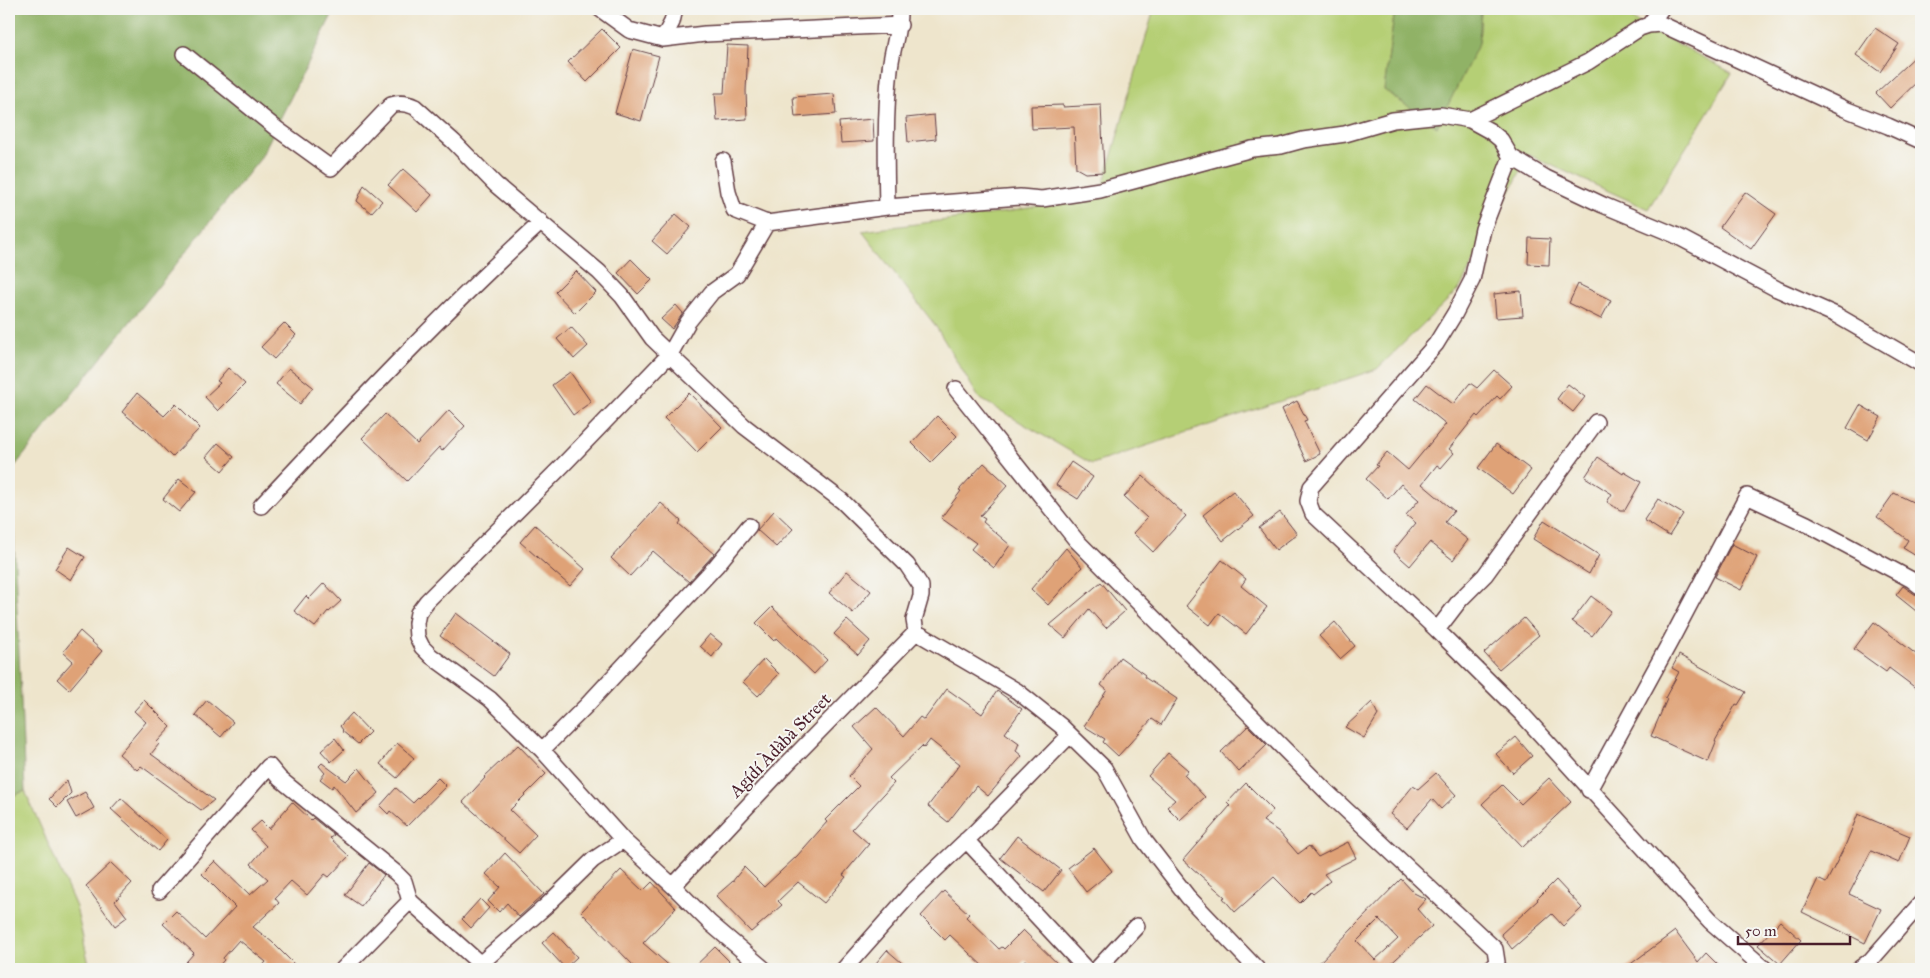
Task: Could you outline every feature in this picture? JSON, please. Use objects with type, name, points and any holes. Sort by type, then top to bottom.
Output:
[{"type":"street","points":[[600,9],[629,30],[663,39],[705,34],[900,25]]},
{"type":"street","points":[[663,39],[672,22],[675,9]]},
{"type":"street","points":[[886,207],[886,131],[890,68],[900,25],[899,9]]},
{"type":"street","points":[[1470,120],[1588,62],[1648,24],[1662,9]]},
{"type":"street","points":[[1648,24],[1661,24],[1844,109],[1921,141]]},
{"type":"street","points":[[184,54],[277,129],[330,168],[391,105],[399,103],[415,107],[454,142],[496,185],[540,220],[599,272],[622,296],[652,338],[744,426],[842,501],[907,565],[921,586],[922,596],[914,620],[916,632],[1017,691],[1070,734],[1104,768],[1144,840],[1188,897],[1257,969]]},
{"type":"street","points":[[723,161],[728,192],[734,210],[767,223],[886,207],[1020,197],[1042,199],[1100,190],[1252,148],[1281,146],[1303,140],[1345,134],[1393,120],[1441,115],[1470,120],[1490,131],[1501,140],[1511,157],[1546,178],[1602,205],[1676,235],[1777,290],[1836,315],[1921,364]]},
{"type":"street","points":[[1511,157],[1482,229],[1472,280],[1455,314],[1436,344],[1311,487],[1308,501],[1313,514],[1437,630],[1522,714],[1710,921],[1765,969]]},
{"type":"street","points":[[261,506],[363,397],[536,227],[540,220]]},
{"type":"street","points":[[764,969],[710,923],[623,840],[542,750],[490,699],[431,656],[422,647],[417,637],[416,623],[418,614],[427,601],[563,465],[670,354],[688,322],[712,292],[736,274],[745,262],[767,223]]},
{"type":"street","points":[[956,389],[1076,540],[1328,793],[1495,949],[1497,962],[1490,969]]},
{"type":"street","points":[[1437,630],[1460,600],[1485,575],[1596,422]]},
{"type":"street","points":[[1589,790],[1747,496],[1807,524],[1912,580],[1921,587]]},
{"type":"street","points":[[542,750],[587,705],[716,566],[749,526]]},
{"type":"street","name":"Agídí Àdàbà Street","points":[[673,886],[786,765],[916,632]]},
{"type":"street","points":[[844,969],[913,892],[1070,734]]},
{"type":"street","points":[[159,891],[269,766],[280,779],[396,872],[404,881],[410,901],[483,967],[593,860],[623,840]]},
{"type":"street","points":[[966,840],[1086,969]]},
{"type":"street","points":[[343,969],[410,901]]},
{"type":"street","points":[[1859,969],[1871,960],[1921,902]]},
{"type":"street","points":[[1097,969],[1137,926]]},
{"type":"green space","points":[[9,9],[335,9],[260,159],[11,471],[25,791],[9,797]]},
{"type":"green space","points":[[1154,9],[1395,9],[1384,90],[1479,43],[1481,9],[1641,9],[1632,19],[1732,73],[1648,209],[1529,155],[1460,288],[1377,369],[1092,464],[979,398],[935,325],[862,231],[1008,212],[1101,193]]},
{"type":"green space","points":[[1395,9],[1481,9],[1479,43],[1437,127],[1384,90]]},
{"type":"green space","points":[[25,791],[76,907],[90,969],[9,969],[9,797]]},
{"type":"building","points":[[1875,28],[1899,44],[1880,72],[1856,55]]},
{"type":"building","points":[[602,29],[621,48],[587,82],[568,62]]},
{"type":"building","points":[[727,45],[748,46],[747,119],[717,121],[715,93],[724,93]]},
{"type":"building","points":[[633,49],[659,56],[641,121],[615,113]]},
{"type":"building","points":[[1921,51],[1921,78],[1890,108],[1876,93]]},
{"type":"building","points":[[834,94],[836,114],[795,117],[793,97]]},
{"type":"building","points":[[1063,105],[1063,107],[1101,105],[1104,172],[1085,173],[1076,168],[1074,127],[1032,129],[1031,106]]},
{"type":"building","points":[[934,115],[936,139],[908,142],[906,118]]},
{"type":"building","points":[[873,119],[874,141],[841,143],[839,122]]},
{"type":"building","points":[[403,169],[432,195],[417,212],[388,185]]},
{"type":"building","points":[[364,185],[382,201],[371,213],[357,201]]},
{"type":"building","points":[[1745,192],[1776,214],[1751,249],[1720,227]]},
{"type":"building","points":[[676,214],[691,227],[667,254],[652,241]]},
{"type":"building","points":[[1529,238],[1550,239],[1549,265],[1528,264]]},
{"type":"building","points":[[631,259],[652,280],[638,294],[618,273]]},
{"type":"building","points":[[576,271],[596,292],[575,313],[555,292]]},
{"type":"building","points":[[1578,284],[1611,300],[1601,319],[1569,303]]},
{"type":"building","points":[[1521,291],[1523,316],[1496,318],[1494,294]]},
{"type":"building","points":[[676,305],[683,313],[672,329],[661,319]]},
{"type":"building","points":[[284,323],[296,335],[274,359],[261,347]]},
{"type":"building","points":[[571,327],[588,346],[574,359],[557,339]]},
{"type":"building","points":[[228,368],[245,384],[218,411],[205,397],[220,383],[217,381]]},
{"type":"building","points":[[289,368],[313,387],[300,404],[276,384]]},
{"type":"building","points":[[1494,370],[1512,386],[1500,399],[1497,396],[1478,417],[1476,415],[1449,449],[1454,453],[1441,468],[1437,465],[1422,484],[1454,511],[1445,522],[1468,540],[1453,560],[1430,542],[1410,566],[1393,551],[1416,523],[1406,515],[1419,500],[1401,484],[1388,499],[1366,479],[1387,452],[1408,470],[1446,424],[1415,399],[1427,384],[1453,404],[1470,383],[1477,388]]},
{"type":"building","points":[[570,372],[591,402],[573,415],[552,385]]},
{"type":"building","points":[[1568,384],[1585,397],[1573,412],[1557,399]]},
{"type":"building","points":[[137,393],[164,416],[176,404],[200,428],[172,457],[144,428],[122,412]]},
{"type":"building","points":[[689,393],[722,427],[697,452],[664,418]]},
{"type":"building","points":[[1297,401],[1307,420],[1304,421],[1320,454],[1306,461],[1282,409]]},
{"type":"building","points":[[1860,405],[1881,417],[1868,440],[1847,428]]},
{"type":"building","points":[[449,410],[465,426],[442,451],[439,447],[407,481],[362,438],[385,414],[417,444]]},
{"type":"building","points":[[937,416],[957,436],[931,462],[912,443]]},
{"type":"building","points":[[218,443],[234,457],[222,471],[206,457]]},
{"type":"building","points":[[1496,444],[1531,470],[1513,494],[1478,468]]},
{"type":"building","points":[[1598,457],[1623,474],[1624,472],[1641,482],[1625,510],[1620,510],[1607,502],[1612,494],[1585,477]]},
{"type":"building","points":[[1071,462],[1093,477],[1078,499],[1056,485]]},
{"type":"building","points":[[984,463],[1008,485],[980,516],[985,519],[983,522],[1010,545],[994,568],[971,549],[976,543],[941,518],[961,491],[959,490]]},
{"type":"building","points":[[1143,476],[1186,516],[1153,552],[1133,533],[1147,518],[1124,497]]},
{"type":"building","points":[[179,479],[196,492],[179,512],[163,499]]},
{"type":"building","points":[[1233,491],[1254,516],[1223,541],[1203,515]]},
{"type":"building","points":[[1894,493],[1921,506],[1921,559],[1903,548],[1908,540],[1877,517]]},
{"type":"building","points":[[1658,499],[1683,514],[1669,536],[1644,520]]},
{"type":"building","points":[[661,503],[681,521],[679,524],[714,554],[689,582],[653,551],[630,576],[611,558]]},
{"type":"building","points":[[774,511],[793,529],[776,547],[757,530]]},
{"type":"building","points":[[1280,512],[1297,534],[1276,550],[1259,528]]},
{"type":"building","points":[[1544,520],[1599,555],[1589,574],[1533,539]]},
{"type":"building","points":[[535,525],[585,569],[570,586],[520,542]]},
{"type":"building","points":[[1732,544],[1757,557],[1741,590],[1715,577]]},
{"type":"building","points":[[69,547],[85,557],[71,580],[55,569]]},
{"type":"building","points":[[1066,548],[1082,567],[1048,605],[1031,589]]},
{"type":"building","points":[[1222,560],[1246,579],[1241,586],[1267,607],[1246,634],[1219,613],[1210,625],[1186,606]]},
{"type":"building","points":[[847,571],[871,591],[853,613],[829,593]]},
{"type":"building","points":[[1101,582],[1125,611],[1106,628],[1089,609],[1065,638],[1050,625]]},
{"type":"building","points":[[324,583],[341,601],[328,611],[315,627],[294,611],[306,596],[309,599]]},
{"type":"building","points":[[1903,586],[1916,595],[1921,596],[1921,615],[1896,595]]},
{"type":"building","points":[[1591,596],[1611,611],[1592,636],[1572,621]]},
{"type":"building","points":[[772,607],[827,660],[814,674],[776,638],[774,641],[756,623]]},
{"type":"building","points":[[456,613],[510,654],[494,676],[440,636]]},
{"type":"building","points":[[1524,618],[1539,635],[1499,669],[1484,653]]},
{"type":"building","points":[[847,620],[870,641],[858,655],[834,634]]},
{"type":"building","points":[[1335,622],[1355,646],[1340,659],[1319,636]]},
{"type":"building","points":[[1874,622],[1921,658],[1921,692],[1889,668],[1886,672],[1854,649]]},
{"type":"building","points":[[80,631],[102,651],[69,690],[57,679],[73,661],[63,652]]},
{"type":"building","points":[[710,634],[722,644],[712,657],[700,646]]},
{"type":"building","points":[[1679,655],[1746,692],[1738,705],[1736,704],[1715,741],[1708,762],[1651,736],[1667,699],[1665,698],[1679,672],[1672,668]]},
{"type":"building","points":[[1120,657],[1145,675],[1144,677],[1177,699],[1161,725],[1152,719],[1118,756],[1103,742],[1105,739],[1084,726],[1107,690],[1101,685]]},
{"type":"building","points":[[764,659],[779,674],[758,696],[743,682]]},
{"type":"building","points":[[947,689],[982,714],[997,691],[1022,709],[1005,733],[1019,743],[1016,751],[1022,756],[988,796],[976,786],[948,822],[928,806],[960,764],[930,740],[924,748],[922,746],[889,778],[894,783],[852,829],[869,844],[843,875],[846,877],[824,903],[798,882],[778,901],[782,905],[751,932],[716,896],[732,882],[744,867],[764,887],[797,856],[827,822],[825,820],[859,786],[849,776],[873,749],[854,727],[876,707],[904,736],[920,717],[924,720]]},
{"type":"building","points":[[144,700],[171,727],[157,742],[159,744],[151,754],[214,800],[201,810],[141,766],[137,770],[119,754],[146,722],[134,711]]},
{"type":"building","points":[[207,700],[233,722],[221,737],[195,715]]},
{"type":"building","points":[[1372,702],[1378,715],[1364,738],[1345,727]]},
{"type":"building","points":[[352,713],[370,732],[358,744],[342,731],[340,726]]},
{"type":"building","points":[[1248,726],[1267,745],[1239,772],[1221,752]]},
{"type":"building","points":[[1516,737],[1532,756],[1513,773],[1496,754]]},
{"type":"building","points":[[335,738],[344,750],[331,762],[321,751]]},
{"type":"building","points":[[397,743],[414,758],[397,778],[380,764]]},
{"type":"building","points":[[518,745],[546,774],[510,810],[536,835],[519,853],[463,802],[484,777]]},
{"type":"building","points":[[1168,753],[1188,770],[1184,775],[1205,797],[1180,820],[1167,807],[1175,800],[1148,776]]},
{"type":"building","points":[[322,763],[346,781],[359,768],[379,793],[356,813],[334,785],[332,788],[320,779],[325,773],[319,766]]},
{"type":"building","points":[[1436,773],[1456,795],[1441,809],[1432,799],[1407,828],[1390,814],[1413,786],[1418,789]]},
{"type":"building","points":[[438,778],[446,786],[407,826],[390,811],[388,814],[380,806],[396,788],[413,803]]},
{"type":"building","points":[[1549,778],[1571,802],[1523,847],[1482,804],[1502,785],[1521,804]]},
{"type":"building","points":[[67,780],[71,793],[57,807],[49,799]]},
{"type":"building","points":[[1246,783],[1273,810],[1263,821],[1279,832],[1298,854],[1309,846],[1318,857],[1348,842],[1356,858],[1324,874],[1330,881],[1313,894],[1311,892],[1300,903],[1274,877],[1235,912],[1223,898],[1225,897],[1183,860],[1230,806],[1227,803]]},
{"type":"building","points":[[85,792],[94,808],[76,818],[67,802]]},
{"type":"building","points":[[121,798],[167,840],[158,851],[111,809]]},
{"type":"building","points":[[292,802],[311,820],[313,818],[334,835],[330,838],[349,856],[329,877],[325,874],[307,895],[291,881],[275,898],[279,903],[253,927],[272,942],[299,969],[260,969],[266,962],[239,940],[216,969],[180,969],[194,953],[163,924],[176,911],[205,939],[235,907],[202,874],[215,861],[250,895],[268,879],[251,864],[266,846],[251,830],[261,821],[269,829]]},
{"type":"building","points":[[1858,814],[1910,836],[1899,863],[1871,851],[1849,894],[1881,909],[1865,943],[1802,912],[1818,879],[1826,883],[1845,846]]},
{"type":"building","points":[[1017,836],[1061,870],[1044,892],[1000,858]]},
{"type":"building","points":[[1094,848],[1112,871],[1086,892],[1068,868]]},
{"type":"building","points":[[505,853],[544,894],[519,917],[507,903],[499,912],[488,901],[500,887],[486,874]]},
{"type":"building","points":[[111,863],[132,883],[115,901],[127,917],[115,926],[86,886]]},
{"type":"building","points":[[369,863],[384,875],[361,906],[345,895]]},
{"type":"building","points":[[621,870],[643,891],[652,882],[676,908],[643,943],[673,969],[637,969],[581,912]]},
{"type":"building","points":[[1401,879],[1414,893],[1426,899],[1417,909],[1432,926],[1385,969],[1313,969]],"holes":[[[1379,919],[1398,939],[1375,960],[1357,941]]]},
{"type":"building","points":[[1556,880],[1582,908],[1563,926],[1552,914],[1512,949],[1501,934],[1538,900]]},
{"type":"building","points":[[944,891],[969,914],[966,917],[999,949],[1002,947],[1004,949],[1023,930],[1063,969],[1034,969],[1025,960],[1016,969],[986,969],[950,935],[945,940],[921,916]]},
{"type":"building","points":[[480,899],[489,908],[471,928],[462,919]]},
{"type":"building","points":[[1780,921],[1801,940],[1780,964],[1758,945]]},
{"type":"building","points":[[1675,931],[1698,962],[1706,953],[1722,969],[1624,969]]},
{"type":"building","points":[[554,932],[577,957],[565,968],[542,943]]},
{"type":"building","points":[[715,947],[731,963],[725,969],[692,969]]},
{"type":"building","points":[[887,950],[909,969],[871,969]]}]
